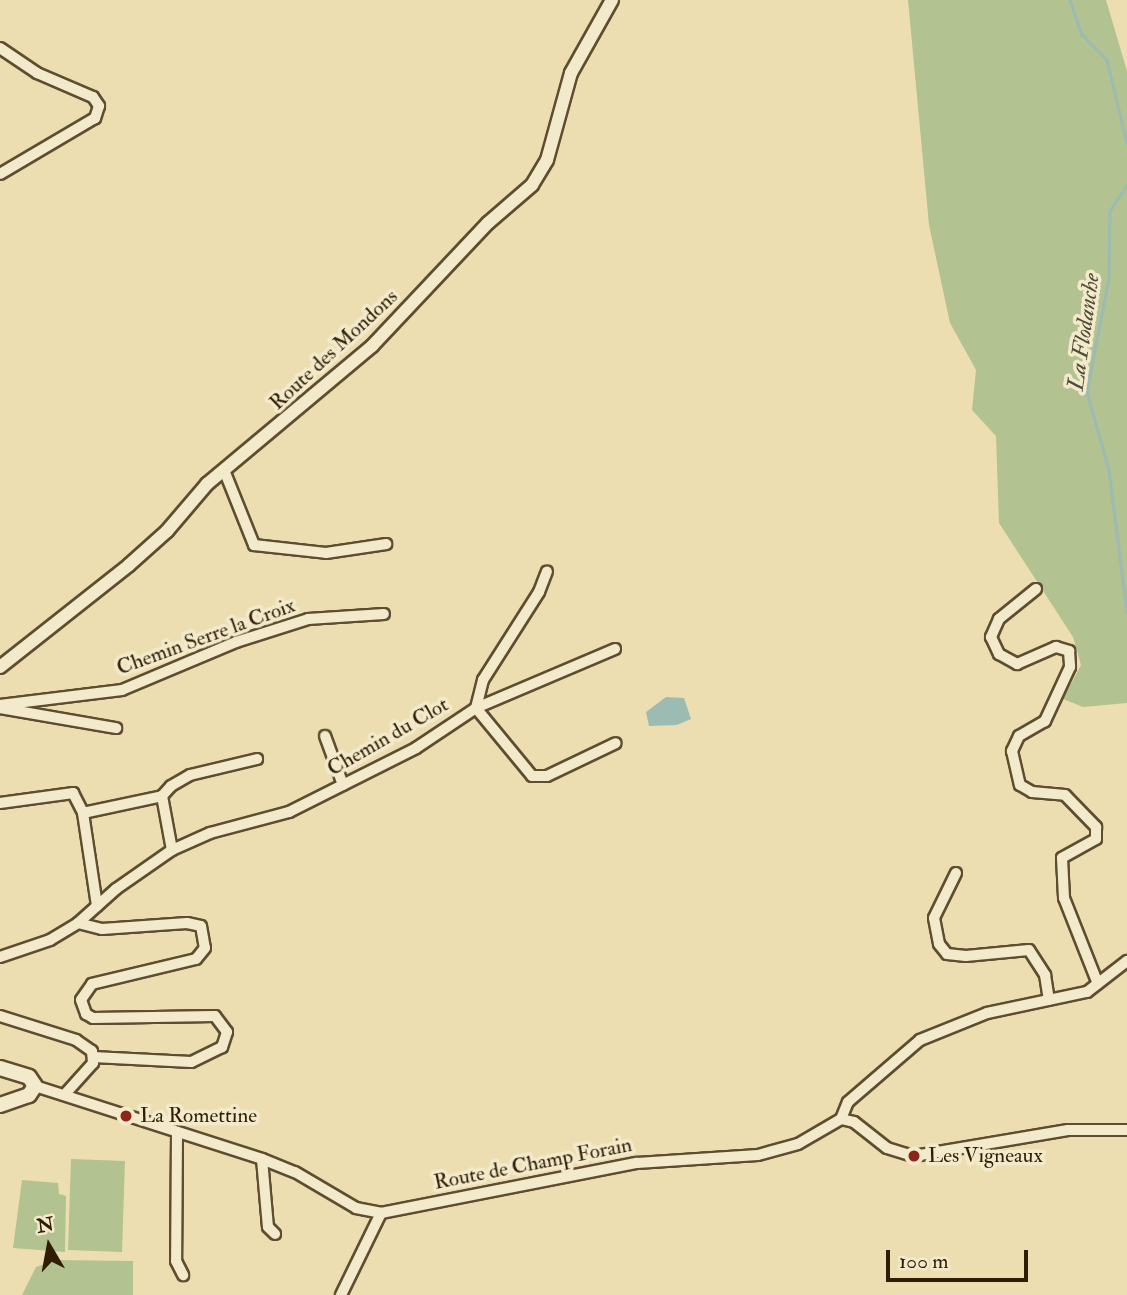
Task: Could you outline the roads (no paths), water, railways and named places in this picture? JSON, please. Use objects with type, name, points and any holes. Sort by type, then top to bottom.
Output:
[{"type":"main road","name":"Route de Champ Forain","points":[[0,1068],[29,1077],[35,1086]]},
{"type":"main road","points":[[0,1105],[29,1095],[35,1086]]},
{"type":"street","name":"Route des Mondons","points":[[0,667],[129,565],[224,470],[372,346],[488,223],[539,178],[571,73],[612,0]]},
{"type":"street","points":[[0,48],[37,73],[93,97],[99,106],[95,118],[0,174]]},
{"type":"street","points":[[224,470],[254,545],[326,553],[386,544]]},
{"type":"street","name":"Chemin du Clot","points":[[0,957],[50,940],[78,923],[172,850],[211,833],[289,812],[416,748],[476,708],[483,680],[539,592],[547,571]]},
{"type":"street","points":[[1036,589],[999,619],[990,637],[999,654],[1017,664],[1056,647],[1069,650],[1070,667],[1045,721],[1019,736],[1012,751],[1020,785],[1032,792],[1065,794],[1096,827],[1096,839],[1062,858],[1064,898],[1098,984]]},
{"type":"street","name":"Chemin Serre la Croix","points":[[0,706],[101,695],[138,685],[185,662],[308,619],[384,614]]},
{"type":"street","points":[[615,649],[476,708],[532,776],[547,776],[616,743]]},
{"type":"street","name":"Chemin Serre la Croix","points":[[0,706],[116,728]]},
{"type":"street","points":[[325,736],[343,785]]},
{"type":"street","points":[[83,813],[162,796],[190,775],[257,759]]},
{"type":"street","points":[[0,803],[73,793],[83,813],[97,906]]},
{"type":"street","points":[[162,796],[172,850]]},
{"type":"street","points":[[956,873],[934,918],[939,944],[947,954],[967,956],[1029,950],[1045,975],[1049,1000]]},
{"type":"street","points":[[78,923],[102,929],[187,923],[201,926],[205,948],[196,959],[93,984],[81,1000],[86,1014],[93,1018],[215,1016],[227,1032],[222,1047],[191,1062],[93,1057]]},
{"type":"street","points":[[1127,961],[1098,984],[1049,1000],[987,1013],[920,1040],[848,1102],[841,1119],[854,1122],[887,1148],[914,1156],[1068,1130],[1127,1130]]},
{"type":"street","points":[[0,1016],[86,1044],[93,1057]]},
{"type":"street","points":[[66,1093],[93,1057]]},
{"type":"street","name":"Route de Champ Forain","points":[[35,1086],[66,1093],[177,1133],[262,1159],[295,1172],[356,1208],[381,1213],[638,1163],[758,1155],[798,1144],[841,1119]]},
{"type":"street","points":[[177,1133],[176,1261],[183,1275]]},
{"type":"street","points":[[262,1159],[268,1227],[275,1234]]},
{"type":"street","points":[[341,1295],[381,1213]]},
{"type":"water","points":[[666,697],[684,698],[691,719],[677,725],[649,726],[646,712]]},
{"type":"waterway","name":"La Flodanche","points":[[1070,0],[1082,34],[1107,60],[1127,143]]},
{"type":"waterway","name":"La Flodanche","points":[[1127,185],[1110,211],[1109,278],[1087,392],[1109,470],[1127,612]]},
{"type":"place","name":"La Romettine","points":[[126,1116]]},
{"type":"place","name":"Les Vigneaux","points":[[914,1156]]}]
